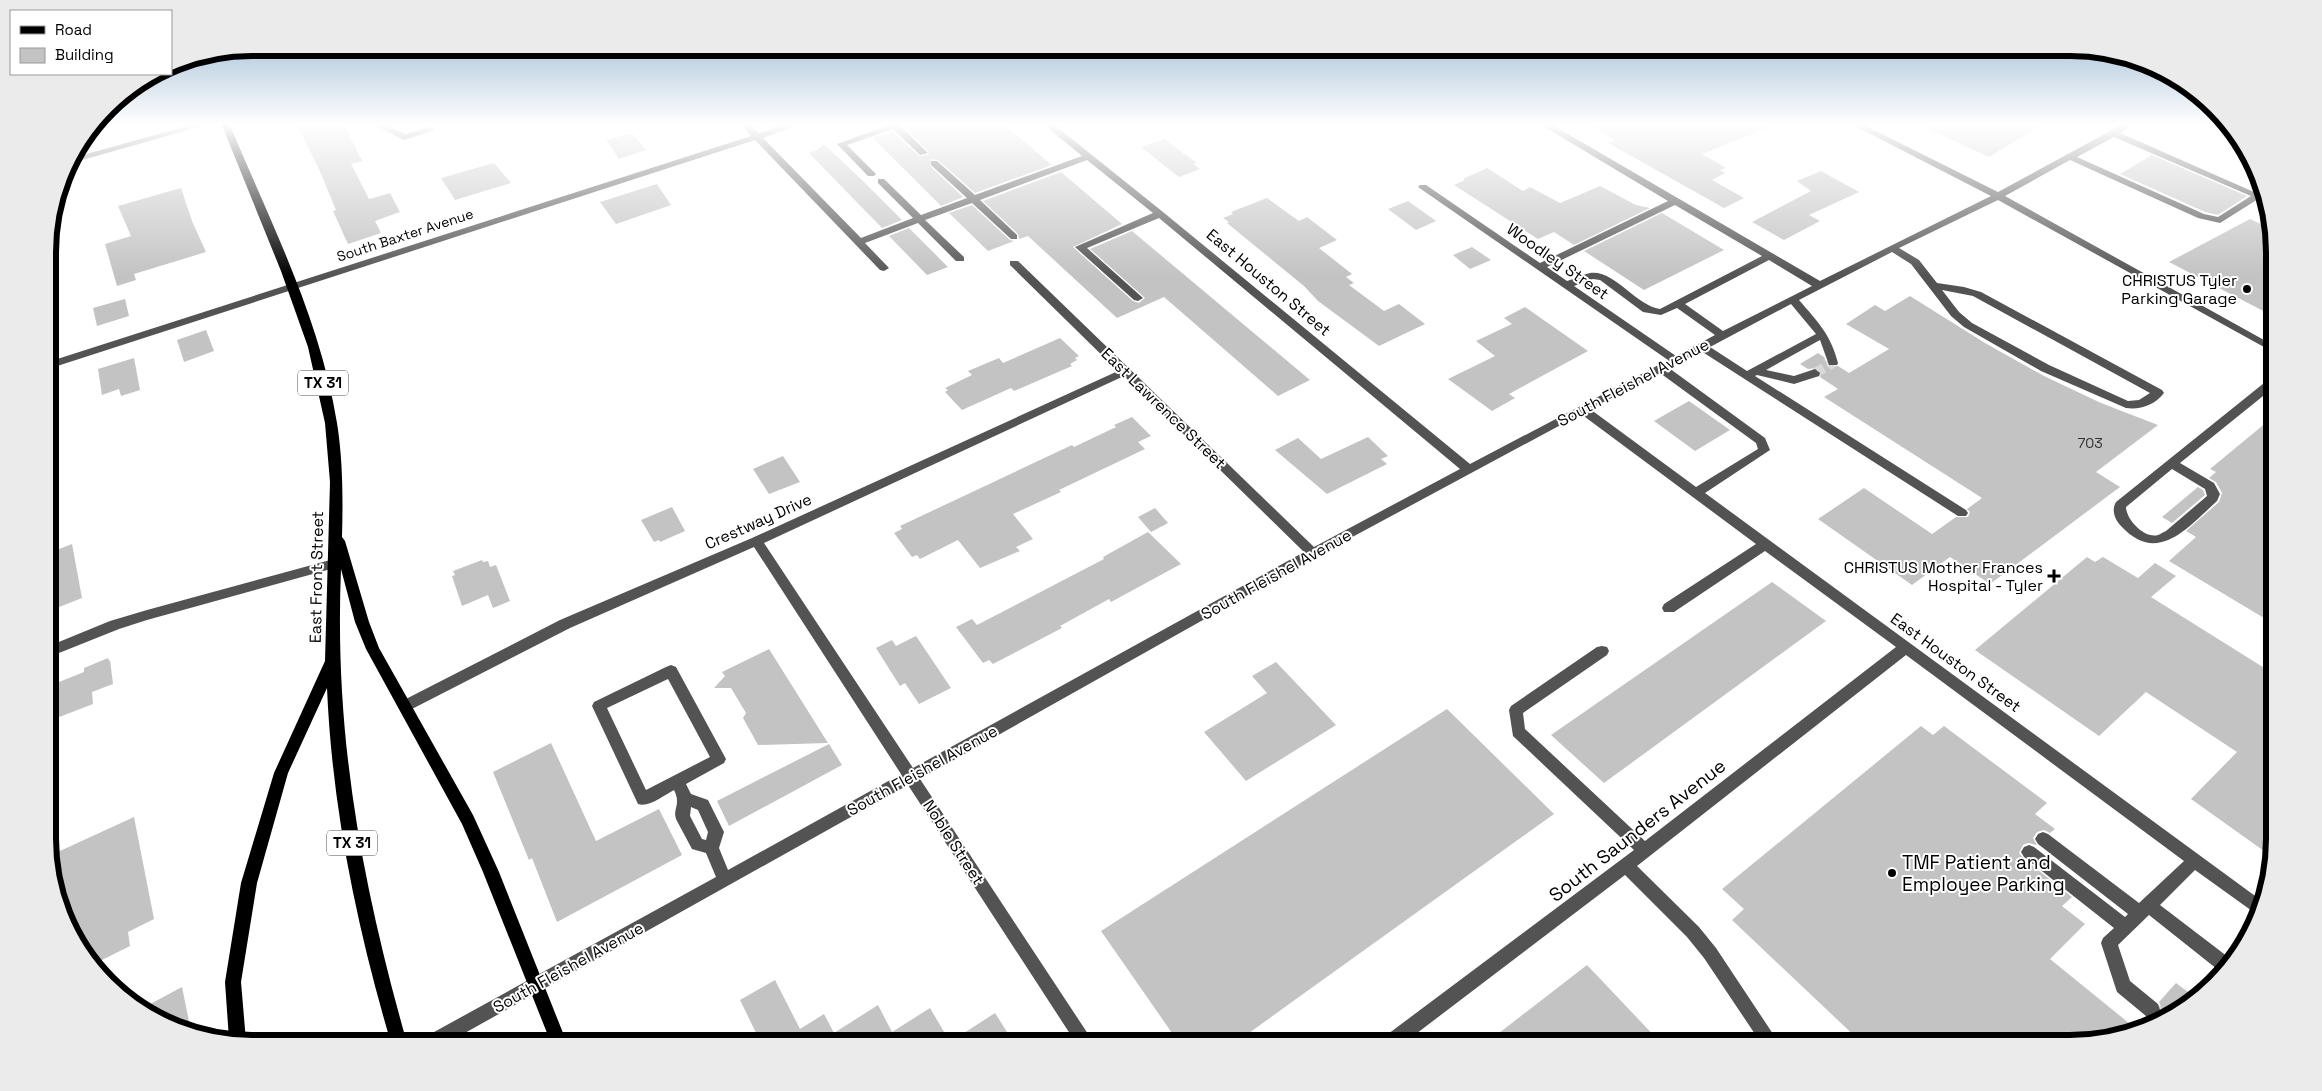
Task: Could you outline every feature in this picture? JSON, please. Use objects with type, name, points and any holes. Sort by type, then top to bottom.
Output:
[{"type":"main road","name":"East Front Street","points":[[246,174],[291,286],[316,357],[331,421],[335,450],[336,528],[332,660],[340,759],[351,836],[369,925],[397,1035]]},
{"type":"main road","points":[[336,528],[350,582],[373,649],[468,820],[491,872],[555,1035]]},
{"type":"main road","points":[[237,1034],[233,982],[249,883],[281,772],[332,660]]},
{"type":"street","name":"South Baxter Avenue","points":[[56,363],[642,174]]},
{"type":"street","points":[[793,174],[884,268]]},
{"type":"street","points":[[946,174],[1014,237]]},
{"type":"street","points":[[859,242],[1042,174]]},
{"type":"street","name":"East Houston Street","points":[[1109,174],[1468,469]]},
{"type":"street","points":[[1629,174],[1820,286]]},
{"type":"street","points":[[1954,174],[1998,196],[2266,345]]},
{"type":"street","name":"South Fleishel Avenue","points":[[448,1035],[910,776],[1468,469],[1675,360],[1892,248],[1998,196],[2038,174]]},
{"type":"street","points":[[2110,174],[2207,217],[2220,220],[2259,201]]},
{"type":"street","points":[[2205,174],[2258,197]]},
{"type":"street","points":[[881,181],[960,259]]},
{"type":"street","name":"Woodley Street","points":[[1424,188],[1675,360]]},
{"type":"street","points":[[1539,267],[1676,201]]},
{"type":"street","points":[[1138,298],[1080,247],[1160,214]]},
{"type":"street","points":[[1892,248],[1915,262],[1955,314],[1968,325],[2068,379],[2117,402],[2133,406],[2146,403],[2158,393],[1977,294],[1935,286]]},
{"type":"street","points":[[1566,285],[1592,276],[1603,278],[1647,310],[1661,312],[1769,256]]},
{"type":"street","name":"East Lawrence Street","points":[[1014,264],[1313,553]]},
{"type":"street","points":[[1792,300],[1823,334],[1831,350],[1834,363]]},
{"type":"street","points":[[1678,304],[1723,336]]},
{"type":"street","points":[[1753,373],[1823,334]]},
{"type":"street","points":[[1702,347],[1753,373],[1962,513]]},
{"type":"street","points":[[1661,368],[1761,441],[1764,450],[1696,493]]},
{"type":"street","name":"Crestway Drive","points":[[404,706],[565,624],[756,540],[1126,371]]},
{"type":"street","points":[[1753,373],[1794,380],[1815,373]]},
{"type":"street","points":[[2172,464],[2210,486],[2214,494],[2213,498],[2168,536],[2157,540],[2149,539],[2126,524],[2121,518],[2120,505],[2172,464],[2266,394]]},
{"type":"street","name":"East Houston Street","points":[[1582,409],[2254,904]]},
{"type":"street","name":"Noble Street","points":[[756,540],[1081,1035]]},
{"type":"street","points":[[1669,608],[1766,544]]},
{"type":"street","points":[[56,649],[115,625],[147,615],[334,564]]},
{"type":"street","name":"South Saunders Avenue","points":[[1401,1035],[1626,864],[1906,647]]},
{"type":"street","points":[[1602,651],[1516,710],[1518,732],[1644,850]]},
{"type":"street","points":[[671,671],[719,759],[677,781],[643,799],[599,706],[671,671]]},
{"type":"street","points":[[677,781],[686,799],[682,816],[697,844],[711,848]]},
{"type":"street","points":[[686,799],[703,805],[716,832],[711,848],[725,880]]},
{"type":"street","points":[[2043,839],[2221,963]]},
{"type":"street","points":[[2029,852],[2126,927]]},
{"type":"street","points":[[2152,1010],[2122,986],[2109,943],[2195,860]]},
{"type":"street","points":[[1626,864],[1693,932],[1710,953],[1766,1035]]},
{"type":"building","points":[[321,174],[356,174],[369,199],[390,193],[400,212],[375,221],[381,233],[348,244],[333,211],[336,210]]},
{"type":"building","points":[[455,174],[503,174],[511,183],[455,200],[441,178]]},
{"type":"building","points":[[829,174],[855,174],[902,220],[882,228]]},
{"type":"building","points":[[909,174],[938,174],[963,197],[941,206]]},
{"type":"building","points":[[954,174],[1027,174],[975,193]]},
{"type":"building","points":[[1056,174],[1063,174],[1122,224],[1073,247],[1133,301],[1139,303],[1145,298],[1090,249],[1132,231],[1310,380],[1278,396],[1164,297],[1117,318],[1028,236],[1019,239],[1018,234],[983,201]]},
{"type":"building","points":[[1175,174],[1187,174],[1179,177]]},
{"type":"building","points":[[1474,174],[1496,174],[1523,191],[1530,187],[1560,203],[1600,186],[1636,205],[1650,208],[1574,245],[1554,232],[1538,239],[1454,185],[1465,180],[1463,179]]},
{"type":"building","points":[[1663,174],[1723,174],[1712,180],[1744,198],[1724,208]]},
{"type":"building","points":[[1814,174],[1826,174],[1859,192],[1809,215],[1820,221],[1784,240],[1752,222],[1811,191],[1797,181]]},
{"type":"building","points":[[2120,174],[2196,174],[2247,196],[2218,215],[2205,212]]},
{"type":"building","points":[[657,184],[671,205],[616,224],[600,202]]},
{"type":"building","points":[[181,188],[192,221],[206,252],[134,274],[136,280],[117,286],[105,244],[131,236],[118,206]]},
{"type":"building","points":[[1267,198],[1299,221],[1307,217],[1337,240],[1319,248],[1352,274],[1346,277],[1354,283],[1349,285],[1384,311],[1399,304],[1425,324],[1379,346],[1318,301],[1304,286],[1223,218],[1233,214],[1231,212]]},
{"type":"building","points":[[1408,201],[1436,221],[1416,230],[1388,209]]},
{"type":"building","points":[[972,205],[1010,240],[1014,241],[988,251],[949,213]]},
{"type":"building","points":[[1662,213],[1724,250],[1644,290],[1584,251]]},
{"type":"building","name":"CHRISTUS Tyler Parking Garage","points":[[2250,219],[2264,226],[2266,312],[2169,262]]},
{"type":"building","points":[[909,228],[948,267],[927,275],[889,236]]},
{"type":"building","points":[[1472,247],[1491,260],[1470,269],[1453,255]]},
{"type":"building","points":[[1910,296],[1985,343],[2044,376],[2101,403],[2158,425],[2096,472],[2120,487],[1990,584],[1950,557],[1912,585],[1818,519],[1864,488],[1932,534],[1956,517],[1968,517],[1970,512],[1967,509],[1982,498],[1824,397],[1838,389],[1820,377],[1822,372],[1816,368],[1808,369],[1800,364],[1818,353],[1824,357],[1828,367],[1838,366],[1849,373],[1889,349],[1846,324],[1875,305],[1885,311]]},
{"type":"building","points":[[125,299],[129,316],[97,326],[93,308]]},
{"type":"building","points":[[1525,307],[1588,351],[1509,394],[1515,398],[1492,411],[1448,379],[1495,356],[1476,341],[1512,324],[1504,318]]},
{"type":"building","points":[[206,330],[214,351],[184,362],[177,340]]},
{"type":"building","points":[[1060,338],[1079,356],[1075,358],[1077,360],[1070,364],[1072,366],[1014,391],[1011,388],[962,410],[945,392],[948,390],[945,388],[972,375],[968,371],[999,358],[1003,363]]},
{"type":"building","points":[[134,358],[140,390],[121,396],[119,389],[102,395],[98,369]]},
{"type":"building","points":[[1689,401],[1730,430],[1695,451],[1654,421]]},
{"type":"building","points":[[1132,417],[1151,436],[1138,442],[1145,449],[1013,514],[1033,539],[1016,547],[1020,551],[980,568],[958,540],[920,559],[917,555],[912,557],[894,533],[902,529],[900,526],[1072,445],[1074,447],[1116,427],[1114,425]]},
{"type":"building","points":[[2266,423],[2266,619],[2169,561],[2196,537],[2186,531],[2219,502],[2222,493],[2216,482],[2209,478],[2216,472],[2210,469]]},
{"type":"building","points":[[1368,437],[1388,456],[1381,459],[1387,464],[1327,494],[1275,450],[1298,438],[1321,459]]},
{"type":"building","points":[[783,456],[800,482],[769,494],[753,469]]},
{"type":"building","points":[[2198,487],[2203,490],[2205,495],[2172,523],[2162,517]]},
{"type":"building","points":[[672,507],[685,531],[660,542],[659,540],[654,542],[641,520]]},
{"type":"building","points":[[1155,508],[1168,523],[1151,532],[1138,517]]},
{"type":"building","points":[[1148,532],[1181,564],[1111,602],[1109,599],[1060,626],[1062,628],[993,664],[989,660],[983,663],[956,627],[972,619],[977,625],[1104,559],[1103,557]]},
{"type":"building","points":[[72,544],[82,598],[56,608],[56,550]]},
{"type":"building","points":[[2087,557],[2095,562],[2103,557],[2138,578],[2155,563],[2176,576],[2151,597],[2266,669],[2265,852],[2191,799],[2237,752],[2146,692],[2099,736],[1975,650]]},
{"type":"building","points":[[482,560],[483,562],[488,561],[490,567],[496,565],[510,601],[493,608],[488,595],[462,606],[452,576],[455,575],[453,571]]},
{"type":"building","points":[[1772,582],[1826,621],[1604,783],[1551,735]]},
{"type":"building","points":[[916,636],[951,688],[919,704],[905,683],[900,686],[876,648],[892,640],[896,646]]},
{"type":"building","points":[[769,649],[828,743],[758,745],[743,718],[746,713],[731,688],[714,688],[725,676],[722,672]]},
{"type":"building","points":[[108,658],[110,660],[113,684],[92,692],[93,704],[56,718],[56,683],[84,672],[84,668]]},
{"type":"building","points":[[1276,662],[1336,725],[1246,781],[1204,732],[1267,693],[1252,676]]},
{"type":"building","points":[[1447,709],[1554,814],[1246,1035],[1173,1035],[1101,931]]},
{"type":"building","name":"TMF Patient and Employee Parking","points":[[1921,726],[1933,735],[1944,726],[2047,803],[2035,814],[2055,829],[2050,833],[2044,830],[2037,832],[2033,838],[2037,845],[2028,843],[2023,845],[2019,853],[2072,897],[2062,906],[2085,924],[2050,959],[2131,1025],[2108,1031],[2070,1035],[1854,1035],[1732,920],[1744,909],[1722,889]]},
{"type":"building","points":[[551,743],[596,841],[659,809],[682,855],[557,922],[532,858],[529,860],[493,772]]},
{"type":"building","points":[[829,744],[842,765],[729,826],[717,801]]},
{"type":"building","points":[[134,817],[154,919],[128,932],[130,946],[100,961],[89,948],[71,914],[60,877],[57,852]]},
{"type":"building","points":[[1587,965],[1653,1035],[1496,1035]]},
{"type":"building","points":[[775,980],[800,1029],[824,1014],[834,1033],[878,1005],[892,1032],[930,1008],[946,1035],[757,1035],[740,1000]]},
{"type":"building","name":"TMF Patient and Employee Parking","points":[[2176,983],[2190,993],[2161,1013],[2162,1009],[2159,1002]]},
{"type":"building","points":[[182,987],[190,1024],[165,1015],[148,1005]]},
{"type":"building","points":[[995,1013],[1009,1035],[961,1035]]},
{"type":"tunnel","points":[[1815,373],[1833,363]]},
{"type":"tunnel","points":[[2152,1010],[2158,1015]]},
{"type":"place","name":"CHRISTUS Tyler Parking Garage","points":[[2247,289]]},
{"type":"place","name":"CHRISTUS Mother Frances Hospital - Tyler","points":[[2054,576]]},
{"type":"place","name":"TMF Patient and Employee Parking","points":[[1892,873]]}]
